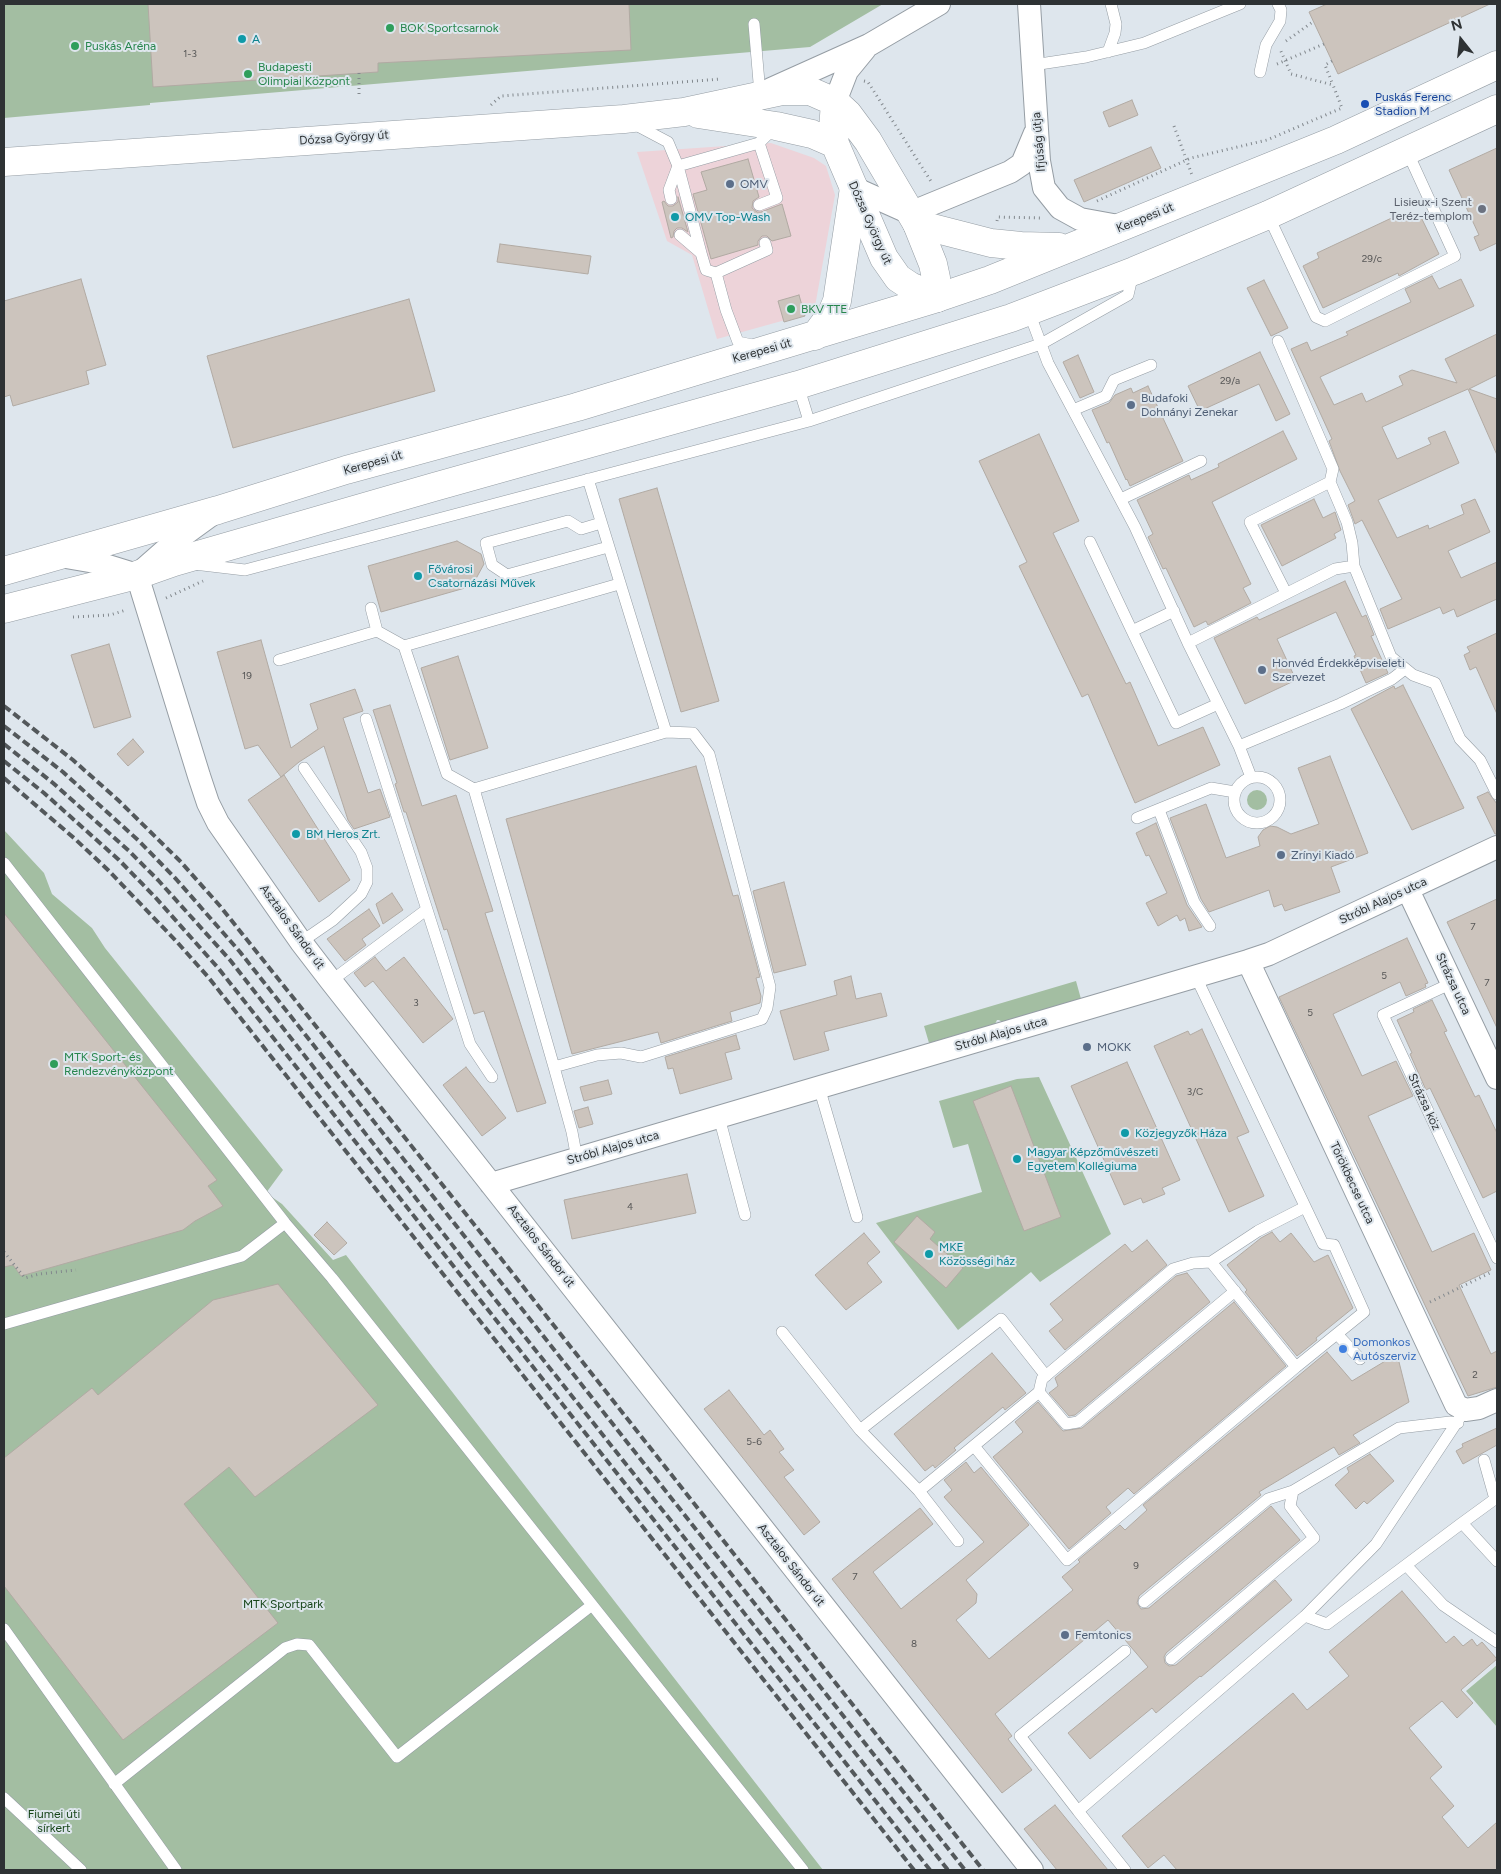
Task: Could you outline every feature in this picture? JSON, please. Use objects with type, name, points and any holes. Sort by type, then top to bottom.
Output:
[{"type":"main road","name":"Kerepesi út","points":[[4,571],[218,510],[346,470],[577,406],[937,298],[990,280],[1074,247],[1336,140],[1497,65]]},
{"type":"main road","name":"Dózsa György út","points":[[4,162],[624,119],[684,112],[760,94],[801,90],[818,94],[835,102],[848,114],[868,141],[914,219],[933,264],[937,298],[910,286],[898,278],[891,270],[884,258],[835,144],[825,138],[812,134],[768,135],[684,112]]},
{"type":"main road","points":[[835,102],[833,130],[835,144]]},
{"type":"main road","points":[[4,609],[137,575],[174,562],[798,385],[1020,315],[1134,271],[1268,215],[1497,109]]},
{"type":"main road","points":[[815,336],[832,313],[837,301],[854,188]]},
{"type":"main road","points":[[914,219],[991,243],[1021,246],[1074,247]]},
{"type":"main road","points":[[866,364],[899,340],[919,321],[937,298],[969,311],[1020,315]]},
{"type":"street","name":"Dózsa György út","points":[[760,94],[868,45],[939,4]]},
{"type":"street","name":"Ifjúság útja","points":[[1029,4],[1036,130],[1044,188],[1060,208],[1080,218],[1124,227]]},
{"type":"street","name":"Dózsa György út","points":[[835,102],[847,71],[868,45]]},
{"type":"street","points":[[854,188],[914,219],[1022,164],[1036,130]]},
{"type":"street","points":[[60,556],[95,562],[137,575],[178,539],[218,510]]},
{"type":"street","name":"Asztalos Sándor út","points":[[137,575],[208,803],[218,822],[331,982],[1032,1870]]},
{"type":"street","name":"Stróbl Alajos utca","points":[[492,1184],[1269,954],[1497,848]]},
{"type":"street","name":"Strázsa utca","points":[[1408,890],[1497,1078]]},
{"type":"street","name":"Törökbecse utca","points":[[1248,961],[1460,1412]]},
{"type":"street","points":[[1460,1412],[1479,1408],[1497,1400]]},
{"type":"lane","points":[[1108,52],[1115,33],[1116,24],[1111,4]]},
{"type":"lane","points":[[1032,65],[1086,57],[1144,43],[1238,4]]},
{"type":"lane","points":[[1260,72],[1266,45],[1280,21],[1281,10],[1278,4]]},
{"type":"lane","points":[[754,24],[760,94]]},
{"type":"lane","points":[[624,119],[668,142],[678,166],[706,270],[716,273],[767,250],[765,243]]},
{"type":"lane","points":[[678,166],[768,135],[777,198],[759,205]]},
{"type":"lane","points":[[1268,215],[1316,318],[1325,321],[1455,256],[1407,151]]},
{"type":"lane","points":[[671,199],[669,190],[678,166]]},
{"type":"lane","points":[[680,235],[701,253]]},
{"type":"lane","points":[[174,562],[245,570],[810,421],[1041,344],[1128,295],[1134,271]]},
{"type":"lane","points":[[716,273],[726,310],[738,342],[770,348]]},
{"type":"lane","points":[[1020,315],[1041,344],[1048,363],[1136,527],[1188,643],[1239,746],[1251,778]]},
{"type":"lane","points":[[1278,341],[1333,469],[1330,482],[1348,522],[1354,566],[1391,657],[1413,675],[1435,683],[1460,739],[1480,760],[1497,794]]},
{"type":"lane","points":[[1073,410],[1106,396],[1114,380],[1151,365]]},
{"type":"lane","points":[[798,385],[810,421]]},
{"type":"lane","points":[[1121,499],[1201,460]]},
{"type":"lane","points":[[588,479],[666,732]]},
{"type":"lane","points":[[1286,594],[1250,522],[1330,482]]},
{"type":"lane","points":[[601,523],[581,529],[568,520],[486,543],[492,564],[507,575],[608,547]]},
{"type":"lane","points":[[1090,542],[1176,723],[1218,704]]},
{"type":"lane","points":[[1188,643],[1335,569],[1354,566]]},
{"type":"lane","points":[[404,646],[619,584]]},
{"type":"lane","points":[[371,608],[377,631]]},
{"type":"lane","points":[[1132,631],[1174,611]]},
{"type":"lane","points":[[279,660],[377,631],[404,646],[447,774],[474,789],[554,1067],[572,1132],[577,1159]]},
{"type":"lane","points":[[1239,746],[1340,704],[1392,679],[1406,669]]},
{"type":"lane","points":[[366,719],[470,1044],[492,1077]]},
{"type":"lane","points":[[474,789],[666,732],[693,733],[709,754],[770,987],[767,1008],[762,1019],[641,1057],[620,1053],[597,1055],[554,1067]]},
{"type":"lane","points":[[301,942],[333,920],[361,894],[367,882],[367,868],[361,852],[304,768]]},
{"type":"lane","points":[[1251,778],[1263,778],[1273,783],[1279,792],[1280,803],[1277,814],[1263,823],[1257,824],[1246,821],[1238,814],[1234,804],[1235,792],[1241,783],[1251,778]]},
{"type":"lane","points":[[1137,818],[1211,788],[1235,792]]},
{"type":"lane","points":[[1159,810],[1194,902],[1210,926]]},
{"type":"lane","points":[[4,863],[285,1223],[332,1278],[803,1870]]},
{"type":"lane","points":[[331,982],[426,910]]},
{"type":"lane","points":[[974,1446],[1067,1560],[1364,1312],[1334,1245],[1323,1244],[1196,977]]},
{"type":"lane","name":"Strázsa köz","points":[[1452,983],[1383,1015],[1497,1258]]},
{"type":"lane","points":[[819,1088],[857,1217]]},
{"type":"lane","points":[[719,1117],[745,1215]]},
{"type":"lane","points":[[919,1491],[1039,1392],[1042,1379],[1172,1269],[1193,1263],[1211,1262],[1258,1231],[1305,1207]]},
{"type":"lane","points":[[4,1324],[242,1256],[285,1223]]},
{"type":"lane","points":[[1211,1262],[1296,1367]]},
{"type":"lane","points":[[1039,1392],[1066,1424],[1078,1422],[1235,1291]]},
{"type":"lane","points":[[860,1430],[1001,1319],[1046,1376]]},
{"type":"lane","points":[[782,1332],[860,1430],[919,1491],[958,1542]]},
{"type":"lane","points":[[1337,1334],[1360,1358]]},
{"type":"lane","points":[[1144,1602],[1268,1499],[1294,1492],[1399,1428],[1450,1422],[1460,1412]]},
{"type":"lane","points":[[1078,1811],[1305,1616],[1376,1544],[1460,1412]]},
{"type":"lane","points":[[1305,1616],[1327,1624],[1462,1523],[1496,1501],[1484,1460]]},
{"type":"lane","points":[[1171,1659],[1314,1538],[1290,1506],[1294,1492]]},
{"type":"lane","points":[[1462,1523],[1497,1560]]},
{"type":"lane","points":[[1406,1565],[1442,1604],[1497,1642]]},
{"type":"lane","points":[[114,1784],[285,1648],[298,1644],[309,1645],[397,1756],[592,1605]]},
{"type":"lane","points":[[4,1629],[176,1870]]},
{"type":"lane","points":[[1125,1651],[1020,1736],[1125,1870]]},
{"type":"lane","points":[[4,1798],[81,1870]]},
{"type":"path","points":[[1314,21],[1279,47],[1292,74],[1333,86]]},
{"type":"path","points":[[1285,60],[1324,44]]},
{"type":"path","points":[[1095,202],[1191,158],[1267,140],[1342,108],[1325,65],[1332,61]]},
{"type":"path","points":[[358,73],[359,96]]},
{"type":"path","points":[[1174,126],[1183,151]]},
{"type":"path","points":[[991,243],[998,217],[1042,218],[1057,204]]},
{"type":"path","points":[[71,617],[110,615],[174,595],[212,578]]},
{"type":"path","points":[[4,1252],[24,1278],[39,1274],[76,1270]]},
{"type":"path","points":[[1411,1310],[1497,1269]]},
{"type":"shaded area","points":[[771,143],[814,158],[826,166],[835,195],[814,312],[717,339],[692,255],[667,241],[637,152]]},
{"type":"green space","name":"Budapesti Olimpiai Központ","points":[[4,4],[883,4],[810,47],[150,103],[150,105],[4,118]]},
{"type":"green space","points":[[1253,790],[1261,790],[1267,796],[1267,804],[1261,810],[1253,810],[1247,804],[1247,796]]},
{"type":"green space","name":"MTK Sportpark","points":[[4,830],[44,873],[52,894],[92,928],[105,948],[283,1170],[266,1193],[282,1204],[333,1260],[346,1255],[823,1870],[4,1870]]},
{"type":"green space","points":[[1076,981],[1081,999],[1002,1022],[997,1020],[995,1024],[929,1043],[924,1026]]},
{"type":"green space","points":[[1039,1077],[1111,1234],[1040,1282],[1031,1272],[958,1330],[876,1223],[982,1192],[968,1144],[953,1148],[939,1101],[1017,1079]]},
{"type":"green space","points":[[1497,1665],[1497,1727],[1466,1691]]},
{"type":"building","name":"BOK Sportcsarnok","points":[[148,4],[629,4],[631,50],[378,63],[378,72],[153,87]]},
{"type":"building","points":[[1327,4],[1490,4],[1338,74],[1309,12]]},
{"type":"building","points":[[1132,100],[1138,115],[1109,127],[1103,112]]},
{"type":"building","points":[[1151,147],[1161,168],[1084,202],[1074,180]]},
{"type":"building","name":"Lisieux-i Szent Teréz-templom","points":[[1497,148],[1497,243],[1480,251],[1474,237],[1479,235],[1449,170]]},
{"type":"building","points":[[748,159],[759,197],[753,201],[752,208],[757,212],[761,212],[782,204],[791,236],[772,241],[767,236],[762,236],[758,241],[758,245],[711,259],[693,194],[707,190],[701,172]]},
{"type":"building","name":"OMV Top-Wash","points":[[678,197],[688,232],[682,228],[677,228],[671,238],[662,202],[664,201],[668,206],[673,206],[678,202]]},
{"type":"building","points":[[1411,212],[1412,216],[1419,213],[1439,254],[1399,276],[1398,273],[1323,308],[1303,266],[1319,258],[1317,253],[1398,215],[1399,218]]},
{"type":"building","points":[[500,244],[591,256],[588,274],[497,262]]},
{"type":"building","points":[[1432,276],[1439,289],[1461,279],[1474,306],[1320,377],[1334,405],[1362,393],[1366,402],[1403,385],[1399,376],[1412,370],[1457,383],[1445,359],[1497,334],[1497,375],[1469,389],[1497,399],[1497,455],[1468,389],[1382,427],[1397,459],[1431,444],[1428,438],[1445,431],[1459,463],[1378,500],[1397,538],[1428,525],[1429,529],[1464,514],[1461,505],[1475,499],[1490,532],[1448,551],[1461,578],[1497,562],[1497,599],[1457,617],[1454,609],[1443,614],[1440,607],[1388,629],[1380,609],[1402,599],[1362,520],[1355,524],[1348,505],[1355,501],[1340,471],[1329,441],[1332,439],[1291,349],[1307,342],[1311,351],[1348,335],[1346,332],[1411,302],[1405,289]]},
{"type":"building","points":[[81,279],[106,365],[86,371],[89,384],[13,406],[10,395],[4,397],[4,301]]},
{"type":"building","points":[[1264,280],[1288,328],[1271,336],[1247,288]]},
{"type":"building","name":"BKV TTE","points":[[799,295],[805,316],[784,322],[778,301]]},
{"type":"building","points":[[409,299],[435,391],[233,448],[207,356]]},
{"type":"building","points":[[1260,352],[1290,414],[1276,421],[1259,384],[1200,411],[1188,386]]},
{"type":"building","points":[[1078,355],[1094,392],[1080,398],[1063,362]]},
{"type":"building","points":[[1148,386],[1183,461],[1130,486],[1092,410],[1109,403],[1115,395],[1131,388],[1133,393]]},
{"type":"building","points":[[1283,431],[1297,459],[1212,502],[1251,584],[1243,588],[1251,603],[1208,625],[1206,621],[1194,627],[1166,568],[1163,569],[1148,537],[1153,534],[1137,500],[1189,475],[1191,480],[1219,467],[1218,464]]},
{"type":"building","points":[[1039,434],[1079,521],[1053,533],[1126,684],[1130,682],[1158,746],[1203,727],[1220,765],[1135,803],[1088,694],[1082,697],[1019,566],[1027,562],[979,461]]},
{"type":"building","points":[[657,488],[719,701],[681,712],[619,499]]},
{"type":"building","points":[[1314,499],[1323,518],[1335,512],[1341,530],[1334,534],[1336,538],[1282,566],[1261,525]]},
{"type":"building","name":"Fővárosi Csatornázási Művek","points":[[457,541],[481,554],[484,564],[472,586],[381,612],[368,566]]},
{"type":"building","points":[[1345,581],[1362,617],[1366,615],[1374,635],[1371,636],[1388,673],[1366,683],[1354,656],[1356,655],[1336,612],[1277,639],[1296,680],[1245,704],[1214,638],[1257,617],[1259,620]]},
{"type":"building","points":[[1497,633],[1497,714],[1476,667],[1470,670],[1464,655],[1470,652],[1467,647]]},
{"type":"building","points":[[261,640],[291,748],[318,729],[310,704],[355,689],[363,711],[343,718],[368,793],[380,789],[390,817],[354,829],[348,820],[324,746],[299,762],[281,777],[258,745],[245,749],[217,652]]},
{"type":"building","points":[[109,644],[131,717],[94,728],[71,655]]},
{"type":"building","points":[[458,656],[488,748],[450,760],[421,668]]},
{"type":"building","points":[[1403,685],[1464,808],[1412,830],[1351,709],[1394,686],[1395,689]]},
{"type":"building","points":[[390,705],[422,806],[456,795],[493,911],[485,913],[546,1103],[517,1112],[484,1011],[474,1014],[447,929],[444,930],[406,812],[404,812],[395,784],[397,783],[373,710]]},
{"type":"building","points":[[133,739],[144,752],[128,766],[117,754]]},
{"type":"building","points":[[1330,756],[1368,853],[1331,867],[1340,892],[1285,911],[1282,904],[1274,907],[1269,890],[1209,912],[1201,899],[1170,818],[1206,804],[1226,858],[1260,846],[1258,837],[1263,830],[1270,826],[1277,827],[1291,834],[1319,824],[1298,768]]},
{"type":"building","points":[[696,766],[733,896],[738,895],[760,977],[756,978],[761,996],[760,1003],[730,1012],[732,1021],[661,1043],[658,1032],[572,1054],[506,819]]},
{"type":"building","name":"BM Heros Zrt.","points":[[284,775],[350,880],[319,902],[248,800]]},
{"type":"building","points":[[1488,792],[1497,804],[1497,834],[1495,834],[1477,797]]},
{"type":"building","points":[[1156,823],[1187,905],[1202,927],[1189,931],[1185,918],[1180,921],[1177,915],[1158,926],[1146,903],[1167,893],[1149,855],[1146,856],[1136,833]]},
{"type":"building","points":[[784,882],[806,965],[774,973],[753,891]]},
{"type":"building","points":[[392,893],[403,910],[383,924],[376,904]]},
{"type":"building","points":[[1497,899],[1497,1028],[1447,922]]},
{"type":"building","points":[[369,909],[380,926],[362,939],[366,945],[345,961],[327,939]]},
{"type":"building","name":"MTK Sport- és Rendezvényközpont","points":[[4,913],[217,1180],[208,1186],[223,1206],[195,1221],[183,1230],[21,1276],[13,1265],[4,1267]]},
{"type":"building","points":[[1407,938],[1428,983],[1425,984],[1426,987],[1406,996],[1400,982],[1333,1014],[1362,1076],[1396,1061],[1413,1096],[1368,1116],[1432,1252],[1474,1233],[1491,1270],[1459,1285],[1491,1354],[1497,1351],[1497,1387],[1468,1396],[1279,997]]},
{"type":"building","points":[[375,957],[386,971],[404,957],[453,1019],[423,1043],[373,981],[365,987],[354,973]]},
{"type":"building","points":[[851,976],[856,999],[881,993],[887,1016],[824,1032],[829,1050],[794,1060],[780,1011],[837,995],[834,981]]},
{"type":"building","points":[[1432,1000],[1447,1031],[1444,1032],[1475,1097],[1479,1095],[1497,1133],[1497,1191],[1483,1198],[1430,1088],[1426,1090],[1397,1020],[1414,1012],[1413,1009]]},
{"type":"building","points":[[1202,1029],[1249,1132],[1237,1137],[1264,1196],[1229,1212],[1154,1046],[1188,1031],[1190,1035]]},
{"type":"building","points":[[736,1035],[740,1049],[725,1053],[732,1079],[680,1094],[673,1068],[668,1069],[665,1057]]},
{"type":"building","name":"Közjegyzők Háza","points":[[1127,1062],[1180,1180],[1162,1188],[1165,1194],[1143,1203],[1141,1198],[1124,1205],[1071,1086]]},
{"type":"building","points":[[466,1067],[506,1118],[482,1136],[443,1085]]},
{"type":"building","points":[[608,1080],[612,1094],[584,1101],[580,1087]]},
{"type":"building","name":"Magyar Képzőművészeti Egyetem Kollégiuma","points":[[1011,1086],[1061,1217],[1024,1231],[973,1101]]},
{"type":"building","points":[[588,1107],[593,1124],[579,1128],[574,1111]]},
{"type":"building","points":[[687,1174],[696,1213],[572,1239],[564,1200]]},
{"type":"building","name":"MKE Közösségi ház","points":[[917,1216],[935,1232],[930,1239],[963,1268],[946,1288],[894,1242]]},
{"type":"building","points":[[327,1222],[347,1243],[334,1255],[314,1235]]},
{"type":"building","points":[[1272,1232],[1280,1242],[1291,1233],[1314,1262],[1328,1255],[1353,1308],[1297,1356],[1245,1292],[1247,1290],[1227,1265],[1261,1238]]},
{"type":"building","points":[[864,1233],[880,1252],[867,1263],[882,1282],[846,1310],[815,1275]]},
{"type":"building","points":[[1147,1240],[1167,1265],[1065,1350],[1049,1331],[1063,1320],[1050,1304],[1125,1244],[1132,1252]]},
{"type":"building","points":[[1187,1273],[1210,1302],[1075,1415],[1069,1416],[1049,1393],[1058,1386],[1055,1378],[1176,1276]]},
{"type":"building","points":[[278,1284],[378,1405],[255,1497],[229,1467],[184,1504],[278,1623],[123,1740],[4,1586],[4,1458],[92,1388],[98,1395],[213,1300]]},
{"type":"building","points":[[1234,1302],[1286,1366],[1134,1494],[1128,1488],[1106,1507],[1111,1513],[1069,1549],[993,1457],[1023,1432],[1015,1422],[1038,1402],[1063,1431],[1082,1428]]},
{"type":"building","points":[[1327,1352],[1352,1381],[1397,1354],[1409,1402],[1353,1435],[1360,1443],[1339,1455],[1334,1447],[1259,1492],[1261,1495],[1139,1596],[1137,1603],[1141,1609],[1149,1608],[1271,1506],[1300,1540],[1166,1653],[1164,1657],[1165,1663],[1169,1666],[1176,1665],[1275,1580],[1292,1600],[1156,1713],[1152,1708],[1090,1759],[1068,1733],[1148,1667],[1108,1620],[995,1714],[1012,1736],[1008,1739],[1032,1770],[1002,1793],[832,1579],[920,1508],[933,1524],[873,1572],[901,1609],[984,1542],[944,1497],[952,1490],[944,1480],[966,1462],[974,1473],[981,1467],[1029,1525],[966,1580],[977,1594],[976,1603],[956,1620],[989,1659],[1073,1590],[1062,1577],[1080,1562],[1078,1560],[1120,1525],[1125,1530],[1147,1510],[1143,1505]]},
{"type":"building","points":[[992,1353],[1026,1393],[1005,1410],[1003,1407],[954,1448],[956,1450],[935,1468],[933,1465],[925,1471],[894,1434]]},
{"type":"building","points":[[729,1390],[764,1435],[770,1430],[784,1449],[779,1452],[794,1470],[784,1477],[820,1522],[804,1535],[704,1409]]},
{"type":"building","points":[[1497,1428],[1497,1445],[1463,1464],[1456,1451],[1463,1447],[1462,1444]]},
{"type":"building","points":[[1370,1454],[1394,1481],[1367,1504],[1364,1501],[1356,1509],[1335,1485],[1349,1472],[1347,1468]]},
{"type":"building","points":[[1402,1591],[1446,1643],[1454,1636],[1463,1646],[1472,1639],[1477,1646],[1482,1642],[1497,1659],[1461,1690],[1473,1703],[1457,1718],[1442,1701],[1409,1728],[1442,1767],[1430,1778],[1454,1806],[1442,1817],[1468,1848],[1497,1822],[1497,1870],[1177,1870],[1164,1855],[1148,1868],[1122,1836],[1293,1693],[1307,1710],[1349,1676],[1329,1652]]},
{"type":"building","points":[[1055,1805],[1108,1870],[1057,1870],[1024,1829]]},
{"type":"railway","points":[[4,706],[73,760],[118,800],[180,861],[220,906],[473,1223],[983,1870]]},
{"type":"railway","points":[[4,726],[63,772],[139,841],[176,879],[240,952],[965,1870]]},
{"type":"railway","points":[[4,744],[53,783],[129,851],[158,880],[230,960],[464,1260],[948,1870]]},
{"type":"railway","points":[[4,761],[44,793],[119,860],[155,897],[219,969],[930,1870]]},
{"type":"railway","points":[[4,778],[108,870],[209,978],[914,1870]]},
{"type":"place","name":"BOK Sportcsarnok","points":[[390,28]]},
{"type":"place","name":"A","points":[[242,39]]},
{"type":"place","name":"Puskás Aréna","points":[[75,46]]},
{"type":"place","name":"Budapesti Olimpiai Központ","points":[[248,74]]},
{"type":"place","name":"Puskás Ferenc Stadion M","points":[[1365,104]]},
{"type":"place","name":"OMV","points":[[730,184]]},
{"type":"place","name":"Lisieux-i Szent Teréz-templom","points":[[1482,209]]},
{"type":"place","name":"OMV Top-Wash","points":[[675,217]]},
{"type":"place","name":"BKV TTE","points":[[791,309]]},
{"type":"place","name":"Budafoki Dohnányi Zenekar","points":[[1131,405]]},
{"type":"place","name":"Fővárosi Csatornázási Művek","points":[[418,576]]},
{"type":"place","name":"Honvéd Érdekképviseleti Szervezet","points":[[1262,670]]},
{"type":"place","name":"BM Heros Zrt.","points":[[296,834]]},
{"type":"place","name":"Zrínyi Kiadó","points":[[1281,855]]},
{"type":"place","name":"MOKK","points":[[1087,1047]]},
{"type":"place","name":"MTK Sport- és Rendezvényközpont","points":[[54,1064]]},
{"type":"place","name":"Közjegyzők Háza","points":[[1125,1133]]},
{"type":"place","name":"Magyar Képzőművészeti Egyetem Kollégiuma","points":[[1017,1159]]},
{"type":"place","name":"MKE Közösségi ház","points":[[929,1254]]},
{"type":"place","name":"Domonkos Autószerviz","points":[[1343,1349]]},
{"type":"place","name":"Femtonics","points":[[1065,1635]]},
{"type":"park label","name":"Fiumei úti sírkert","points":[[54,1821]]}]
